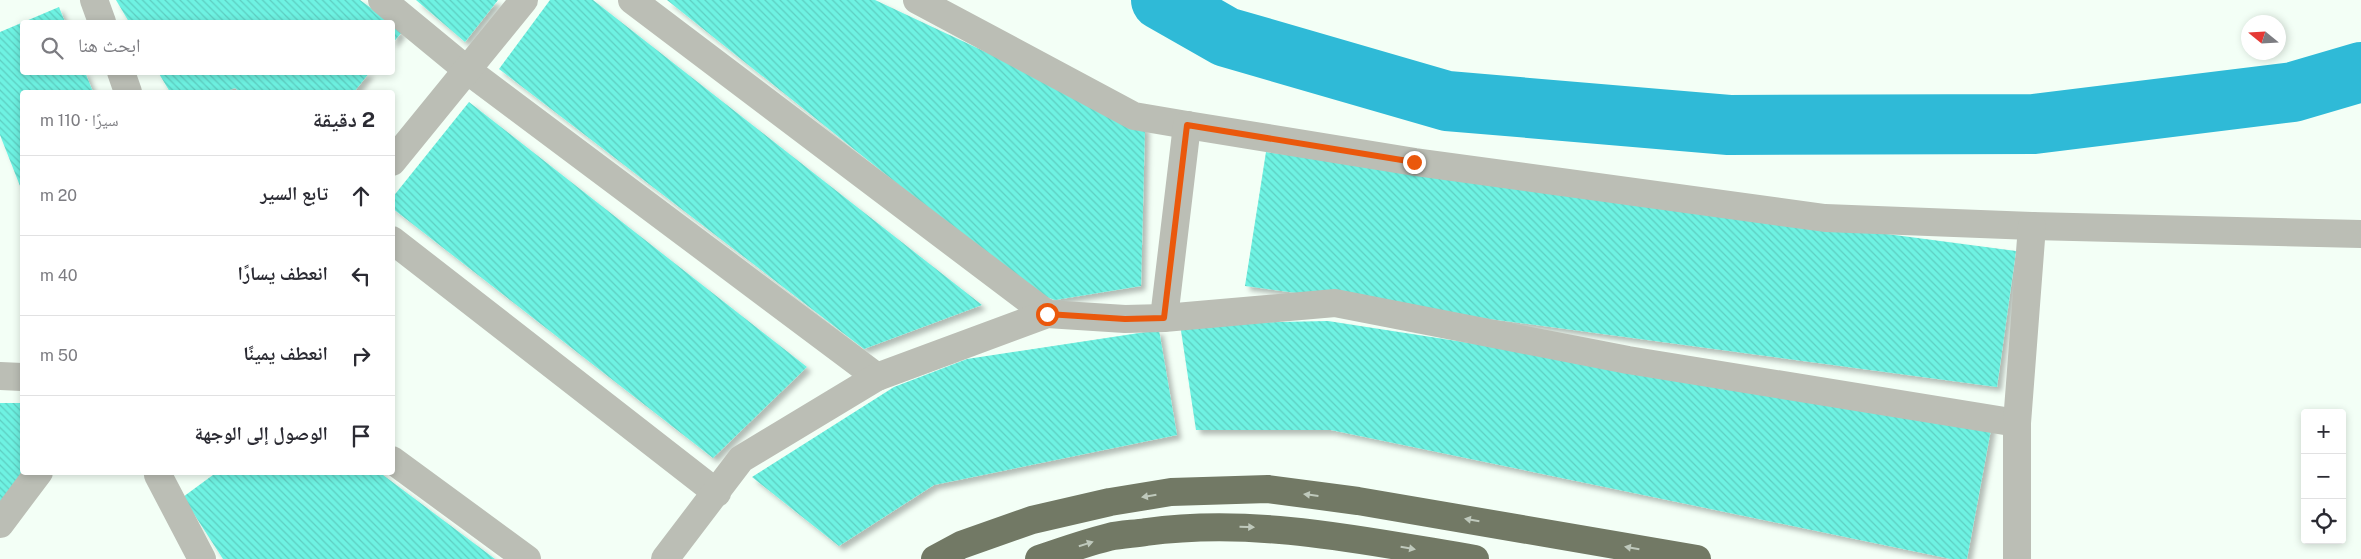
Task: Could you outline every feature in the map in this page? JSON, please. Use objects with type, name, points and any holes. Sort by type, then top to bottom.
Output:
[{"type":"highway","points":[[935,559],[961,545],[1032,520],[1110,502],[1172,492],[1268,489],[1358,501],[1697,559]]},
{"type":"highway","points":[[1040,559],[1110,537],[1171,529],[1224,526],[1271,528],[1345,537],[1475,559]]},
{"type":"street","points":[[94,0],[101,20]]},
{"type":"street","points":[[382,0],[467,70],[877,377]]},
{"type":"street","points":[[395,158],[524,0]]},
{"type":"street","points":[[632,0],[1047,314]]},
{"type":"street","points":[[917,0],[1134,116],[1414,162],[1825,218],[2032,226],[2361,234]]},
{"type":"street","points":[[122,75],[127,90]]},
{"type":"street","points":[[1164,318],[1187,125]]},
{"type":"street","points":[[2316,232],[2361,216]]},
{"type":"street","points":[[2017,559],[2017,423],[2032,226]]},
{"type":"street","points":[[395,242],[717,494]]},
{"type":"street","points":[[665,559],[717,494],[741,459],[877,377],[1047,314],[1125,319],[1164,318],[1335,303],[1628,360],[2017,423]]},
{"type":"street","points":[[0,376],[20,377]]},
{"type":"street","points":[[395,462],[527,559]]},
{"type":"street","points":[[0,524],[37,475]]},
{"type":"street","points":[[159,475],[202,559]]},
{"type":"building","points":[[116,0],[360,0],[387,20],[128,20]]},
{"type":"building","points":[[416,0],[498,0],[465,42]]},
{"type":"building","points":[[550,0],[593,0],[982,305],[864,349],[499,69]]},
{"type":"building","points":[[667,0],[875,0],[1145,127],[1141,286],[1055,300],[1033,292]]},
{"type":"building","points":[[59,7],[64,20],[29,20]]},
{"type":"building","points":[[20,24],[20,75],[86,75],[92,90],[20,90],[20,186],[0,135],[0,32]]},
{"type":"building","points":[[395,27],[402,32],[395,40]]},
{"type":"building","points":[[160,75],[368,75],[356,90],[238,90],[235,88],[230,90],[169,90]]},
{"type":"building","points":[[469,102],[807,367],[713,458],[395,210],[395,194]]},
{"type":"building","points":[[1266,152],[2016,251],[1997,387],[1245,286]]},
{"type":"building","points":[[1328,321],[1992,424],[1967,559],[1951,559],[1331,430],[1196,430],[1180,324]]},
{"type":"building","points":[[1159,330],[1177,435],[934,485],[839,546],[752,477],[894,387],[967,359]]},
{"type":"building","points":[[0,403],[20,403],[20,475],[0,503]]},
{"type":"building","points":[[213,475],[383,475],[495,559],[223,559],[183,497]]},
{"type":"waterway","points":[[1161,0],[1226,37],[1447,101],[1729,125],[2034,124],[2293,92],[2361,72]]},
{"type":"route","points":[[1047,314],[1125,319],[1164,318],[1187,125],[1414,162]]}]
